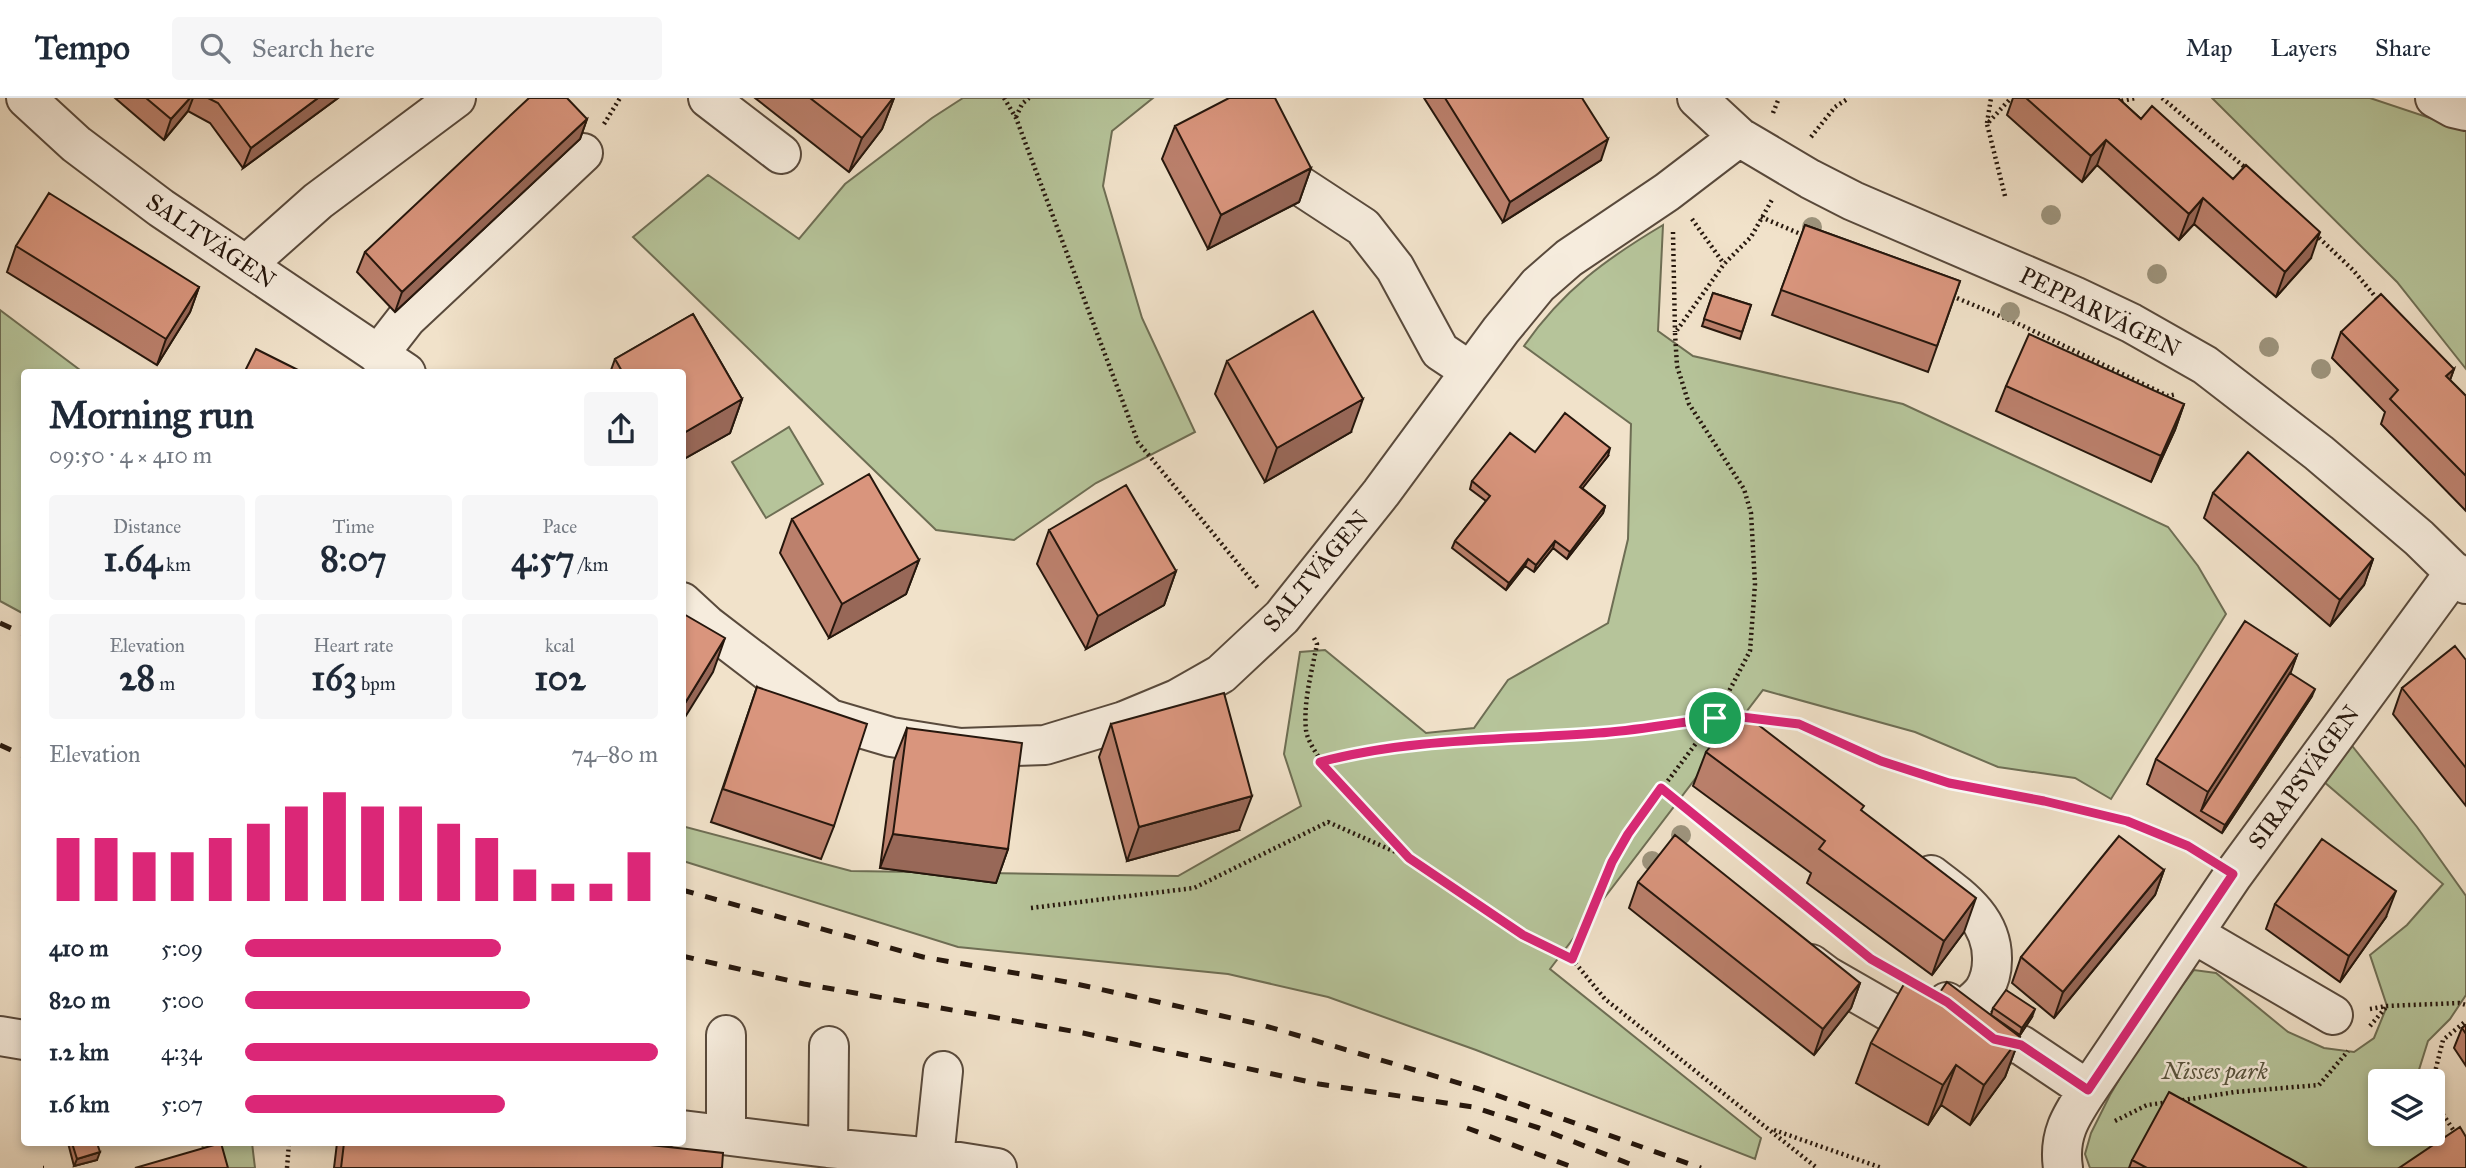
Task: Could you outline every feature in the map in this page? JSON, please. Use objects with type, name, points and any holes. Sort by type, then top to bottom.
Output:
[{"type":"street","name":"SALTVÄGEN","points":[[26,98],[76,144],[161,208],[392,364]]},
{"type":"street","points":[[246,265],[318,201],[456,98]]},
{"type":"street","points":[[708,98],[781,155]]},
{"type":"street","name":"PEPPARVÄGEN","points":[[1697,98],[1740,137],[1790,168],[1853,201],[2131,323],[2205,365],[2319,453],[2461,578]]},
{"type":"street","points":[[2435,98],[2466,111]]},
{"type":"street","name":"SALTVÄGEN","points":[[686,606],[830,719],[891,737],[960,748],[1045,745],[1124,721],[1177,699],[1221,674],[1282,617],[1365,514],[1510,318],[1538,285],[1569,258],[1667,192],[1740,137]]},
{"type":"street","points":[[392,364],[406,319],[583,153]]},
{"type":"street","points":[[1302,187],[1363,227],[1395,268],[1440,351],[1470,372]]},
{"type":"street","name":"SIRAPSVÄGEN","points":[[2063,1168],[2061,1157],[2066,1125],[2233,874],[2461,578]]},
{"type":"street","points":[[1905,855],[1968,903],[1988,934],[1992,952],[1992,975],[1982,993],[1959,1013]]},
{"type":"street","points":[[2194,934],[2349,1032]]},
{"type":"street","points":[[1782,942],[1826,976],[1920,1030],[1947,1002],[1994,1039],[2021,1045],[2088,1090]]},
{"type":"street","points":[[726,1035],[726,1135]]},
{"type":"street","points":[[0,1036],[21,1040]]},
{"type":"street","points":[[828,1148],[829,1046]]},
{"type":"street","points":[[934,1158],[943,1071]]},
{"type":"street","points":[[686,1130],[828,1148],[873,1160],[934,1158],[997,1168]]},
{"type":"path","points":[[1004,98],[1016,118],[1138,442],[1282,617],[1310,626],[1317,644],[1306,709],[1306,733],[1320,762],[1409,858]]},
{"type":"path","points":[[1016,118],[1022,104],[1029,98]]},
{"type":"path","points":[[1572,959],[1612,862],[1628,834],[1715,718],[1750,652],[1755,583],[1751,513],[1744,489],[1689,404],[1677,366],[1675,333],[1724,264],[1751,237],[1790,168],[1835,107],[1849,98]]},
{"type":"path","points":[[1991,98],[1987,124],[2006,196]]},
{"type":"path","points":[[1987,124],[2011,98]]},
{"type":"path","points":[[2112,103],[2136,98]]},
{"type":"path","points":[[2162,98],[2249,171]]},
{"type":"path","points":[[1686,211],[1724,264]]},
{"type":"path","points":[[1761,217],[1814,240]]},
{"type":"path","points":[[2305,225],[2353,270],[2388,311]]},
{"type":"path","points":[[1943,293],[2021,325],[2168,396],[2229,384]]},
{"type":"path","points":[[1320,762],[1422,745],[1630,731],[1715,718],[1742,717],[1799,724],[1881,761],[1949,783],[2044,801],[2127,821],[2188,846],[2233,874]]},
{"type":"path","points":[[1661,788],[1861,950]]},
{"type":"path","points":[[1031,908],[1194,888],[1328,822],[1409,858],[1523,935],[1572,959],[1605,999],[1818,1168]]},
{"type":"path","points":[[2066,1125],[2091,1133],[2147,1105],[2235,1092],[2319,1085],[2349,1032],[2387,1006],[2466,1005]]},
{"type":"path","points":[[2458,1138],[2436,1104],[2433,1080],[2443,1040],[2466,1021]]},
{"type":"path","points":[[1770,1129],[1882,1168]]},
{"type":"path","points":[[287,1168],[289,1146]]},
{"type":"green space","points":[[963,98],[1153,98],[1112,131],[1103,186],[1142,318],[1195,432],[1096,483],[1014,540],[936,530],[633,237],[708,175],[799,239],[845,184]]},
{"type":"green space","points":[[2212,98],[2370,98],[2466,130],[2466,369],[2397,282]]},
{"type":"green space","points":[[1663,225],[1658,331],[1693,356],[1903,404],[2168,527],[2198,566],[2226,614],[2111,799],[2075,778],[1998,767],[1915,732],[1763,690],[1550,969],[1761,1138],[1755,1159],[1476,1050],[1328,997],[1228,974],[958,947],[686,862],[686,827],[851,871],[1178,876],[1301,806],[1284,754],[1300,652],[1325,650],[1426,733],[1474,728],[1508,680],[1608,623],[1628,539],[1631,424],[1524,346],[1570,292],[1623,250]]},
{"type":"green space","points":[[0,310],[79,369],[21,369],[21,612],[0,601]]},
{"type":"green space","points":[[789,427],[823,484],[766,518],[732,462]]},
{"type":"green space","name":"Nisses park","points":[[2349,742],[2417,827],[2466,896],[2466,995],[2450,1019],[2428,1041],[2419,1069],[2368,1069],[2368,1146],[2445,1145],[2453,1159],[2436,1168],[2090,1168],[2085,1154],[2091,1133],[2110,1095],[2146,1034],[2194,970],[2216,973],[2288,1032],[2324,1048],[2354,1052],[2374,1038],[2387,1006],[2370,955],[2407,925],[2443,884],[2323,781]]},
{"type":"green space","points":[[202,1146],[252,1146],[255,1168],[206,1168]]},
{"type":"building","points":[[146,98],[190,98],[171,119]]},
{"type":"building","points":[[208,98],[318,98],[251,148],[218,103]]},
{"type":"building","points":[[529,98],[567,98],[587,119],[402,292],[365,252]]},
{"type":"building","points":[[810,98],[893,98],[862,138]]},
{"type":"building","points":[[1229,98],[1275,98],[1311,168],[1221,215],[1175,126]]},
{"type":"building","points":[[1445,98],[1582,98],[1608,139],[1510,202]]},
{"type":"building","points":[[2026,98],[2118,98],[2141,119],[2152,106],[2233,179],[2246,165],[2320,232],[2285,272],[2203,198],[2189,214],[2106,140],[2091,156]]},
{"type":"building","points":[[49,193],[199,287],[166,339],[16,246]]},
{"type":"building","points":[[1805,225],[1960,281],[1937,346],[1781,290]]},
{"type":"building","points":[[1713,293],[1751,305],[1742,332],[1704,319]]},
{"type":"building","points":[[2381,294],[2454,369],[2446,376],[2466,396],[2466,476],[2390,399],[2398,390],[2341,332]]},
{"type":"building","points":[[1313,311],[1363,399],[1277,448],[1227,361]]},
{"type":"building","points":[[693,314],[742,399],[686,432],[686,369],[621,369],[615,359]]},
{"type":"building","points":[[2029,334],[2184,404],[2161,456],[2006,386]]},
{"type":"building","points":[[256,349],[296,369],[246,369]]},
{"type":"building","points":[[1565,413],[1610,448],[1580,487],[1605,506],[1570,552],[1555,541],[1536,565],[1528,559],[1509,583],[1455,541],[1490,496],[1472,481],[1510,433],[1535,452]]},
{"type":"building","points":[[2248,452],[2373,559],[2340,600],[2213,493]]},
{"type":"building","points":[[869,474],[919,560],[842,604],[792,519]]},
{"type":"building","points":[[1126,485],[1176,571],[1098,616],[1049,530]]},
{"type":"building","points":[[686,615],[725,638],[686,701]]},
{"type":"building","points":[[2245,621],[2297,655],[2208,792],[2156,759]]},
{"type":"building","points":[[2455,646],[2466,660],[2466,768],[2402,688]]},
{"type":"building","points":[[2290,673],[2315,689],[2225,825],[2201,811]]},
{"type":"building","points":[[757,687],[867,724],[834,826],[723,789]]},
{"type":"building","points":[[1224,693],[1252,796],[1139,827],[1111,724]]},
{"type":"building","points":[[1739,710],[1864,806],[1861,810],[1976,898],[1944,941],[1819,849],[1825,841],[1706,752]]},
{"type":"building","points":[[907,728],[1022,743],[1008,849],[893,834]]},
{"type":"building","points":[[1675,835],[1860,983],[1823,1029],[1638,882]]},
{"type":"building","points":[[2119,836],[2164,870],[2063,992],[2021,957]]},
{"type":"building","points":[[2322,839],[2396,891],[2349,956],[2275,904]]},
{"type":"building","points":[[1947,982],[2020,1037],[1984,1085],[1956,1065],[1943,1085],[1871,1043],[1904,984],[1934,1001]]},
{"type":"building","points":[[2006,990],[2035,1009],[2022,1028],[1993,1008]]},
{"type":"building","points":[[2169,1092],[2307,1168],[2147,1168],[2132,1160]]},
{"type":"building","points":[[2460,1127],[2466,1137],[2466,1168],[2399,1168],[2432,1146],[2445,1146],[2445,1137]]},
{"type":"building","points":[[73,1146],[98,1146],[100,1152],[77,1159]]},
{"type":"building","points":[[211,1146],[222,1146],[228,1168],[135,1168]]},
{"type":"building","points":[[344,1146],[659,1146],[723,1153],[722,1168],[341,1168]]},
{"type":"railway","points":[[0,623],[21,633]]},
{"type":"railway","points":[[0,745],[21,755]]},
{"type":"railway","points":[[686,891],[923,957],[1067,982],[1259,1024],[1479,1089],[1701,1168]]},
{"type":"railway","points":[[686,957],[804,984],[1083,1033],[1319,1084],[1473,1107],[1539,1128],[1640,1168]]},
{"type":"railway","points":[[1467,1128],[1575,1168]]},
{"type":"route","points":[[1742,717],[1799,724],[1881,761],[1949,783],[2044,801],[2127,821],[2188,846],[2233,874],[2088,1090],[2021,1045],[1994,1039],[1947,1002],[1871,959],[1661,788],[1628,834],[1612,862],[1572,959],[1523,935],[1409,858],[1320,762],[1422,745],[1630,731],[1715,718],[1742,717]]}]
